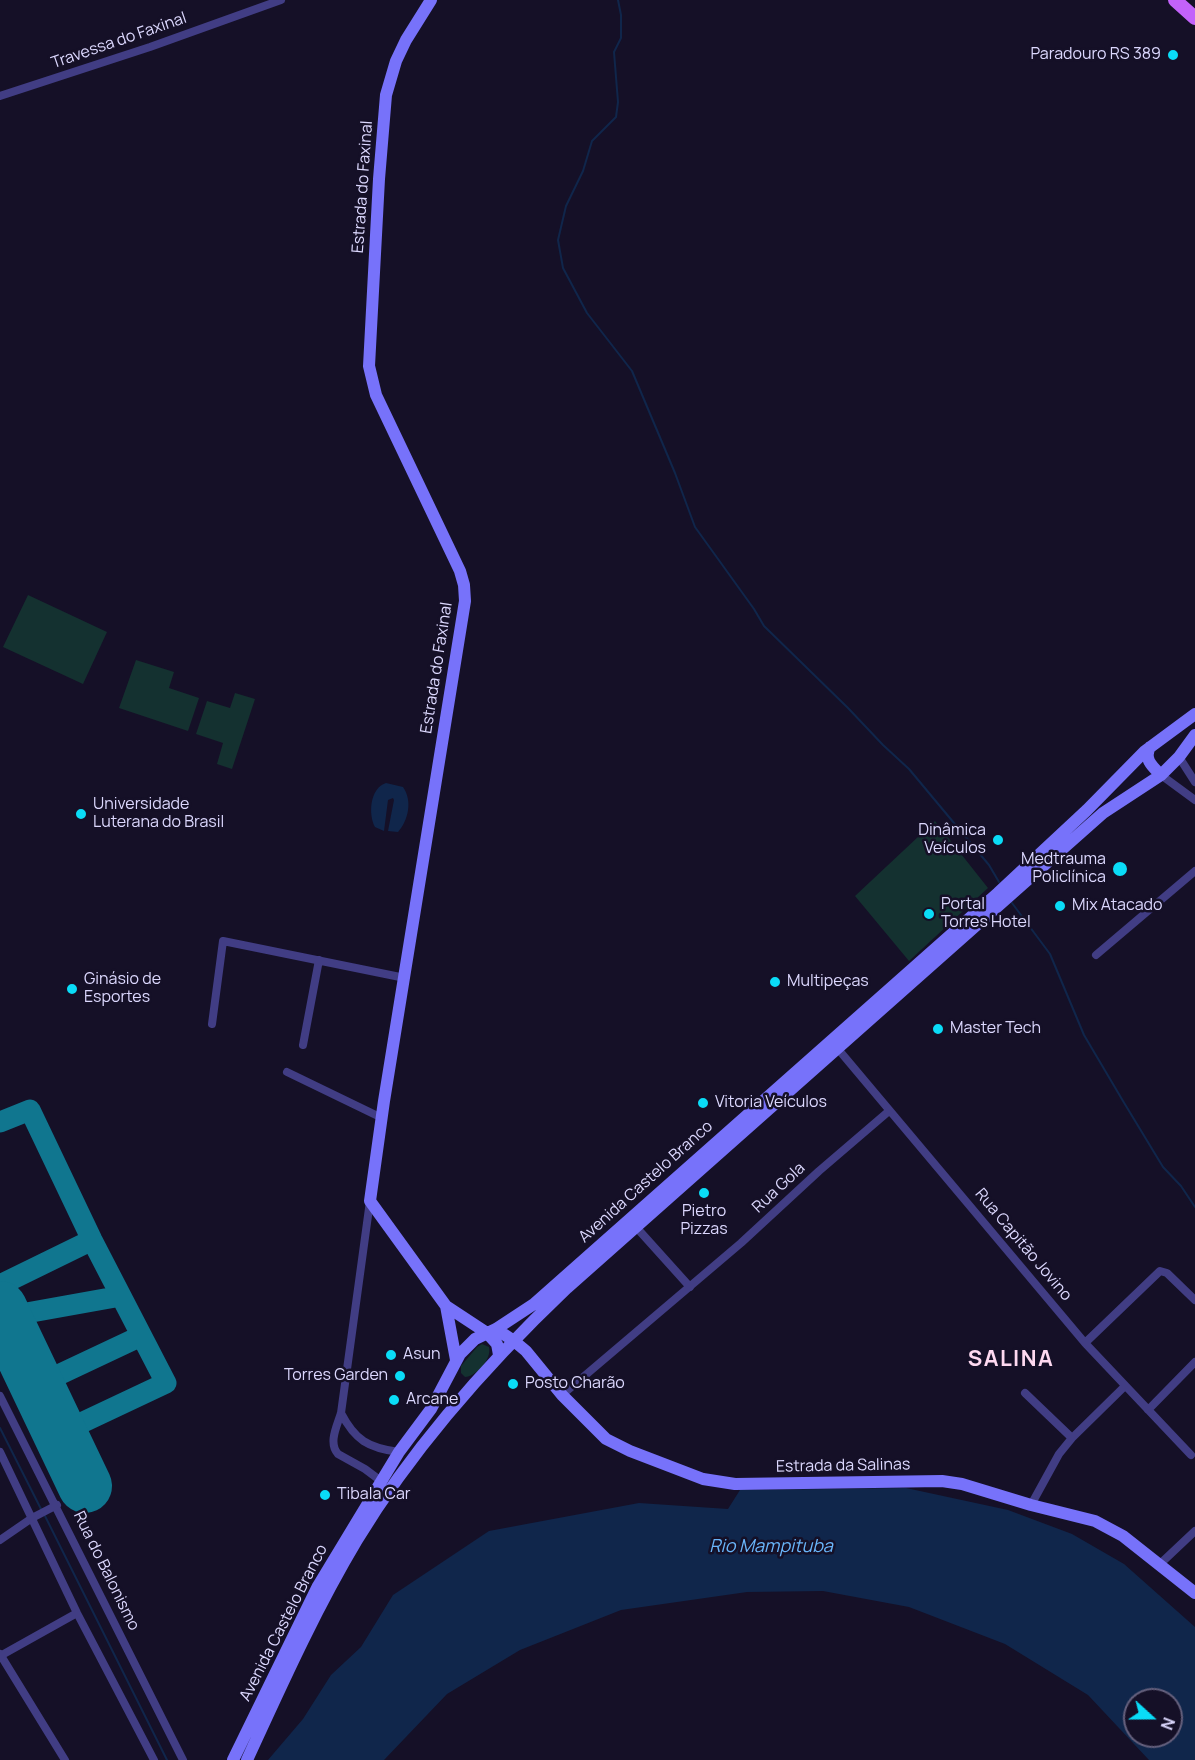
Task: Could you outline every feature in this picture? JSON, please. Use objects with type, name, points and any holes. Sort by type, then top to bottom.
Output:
[{"type":"main road","name":"Estrada do Faxinal","points":[[370,1202],[465,601],[460,571],[376,395],[369,366],[386,95],[396,61],[431,0]]},
{"type":"main road","points":[[1179,2],[1195,18]]},
{"type":"main road","name":"Avenida Castelo Branco","points":[[233,1760],[318,1586],[381,1480],[431,1409],[466,1347],[545,1294],[998,893],[1155,743],[1195,714]]},
{"type":"main road","name":"Avenida Castelo Branco","points":[[247,1760],[327,1594],[357,1540],[413,1456],[499,1355],[567,1288],[1103,813],[1161,775],[1179,757],[1195,735]]},
{"type":"main road","points":[[1161,775],[1148,761],[1147,751],[1155,743],[1172,744],[1179,757]]},
{"type":"main road","points":[[370,1202],[446,1306],[455,1363],[453,1375],[456,1382],[464,1386],[472,1386]]},
{"type":"main road","name":"Estrada da Salinas","points":[[446,1306],[514,1341],[535,1361],[562,1395],[606,1439],[703,1479],[735,1484],[942,1481],[962,1484],[1095,1521],[1123,1536],[1195,1593]]},
{"type":"main road","points":[[492,1331],[499,1355]]},
{"type":"street","name":"Travessa do Faxinal","points":[[0,96],[150,47],[281,0]]},
{"type":"street","points":[[1179,757],[1195,782]]},
{"type":"street","points":[[1161,775],[1193,794]]},
{"type":"street","points":[[1096,955],[1195,871]]},
{"type":"street","points":[[212,1024],[223,940],[405,978]]},
{"type":"street","points":[[303,1045],[319,960]]},
{"type":"street","name":"Rua Capitão Jovino","points":[[838,1049],[1085,1343],[1191,1455]]},
{"type":"street","points":[[286,1072],[382,1118]]},
{"type":"street","name":"Rua Gola","points":[[562,1395],[690,1287],[889,1112]]},
{"type":"street","points":[[370,1202],[341,1413],[333,1441],[334,1451],[381,1480]]},
{"type":"street","points":[[636,1227],[690,1287]]},
{"type":"street","points":[[1085,1343],[1160,1271],[1167,1273],[1195,1300]]},
{"type":"street","points":[[1148,1410],[1195,1362]]},
{"type":"street","points":[[1031,1505],[1059,1454],[1072,1438],[1125,1386]]},
{"type":"street","points":[[1025,1393],[1072,1438]]},
{"type":"street","name":"Rua do Balonismo","points":[[0,1396],[53,1507],[183,1760]]},
{"type":"street","points":[[341,1413],[357,1437],[376,1447],[399,1452]]},
{"type":"street","points":[[0,1452],[34,1517],[78,1613],[154,1760]]},
{"type":"street","points":[[0,1540],[53,1507]]},
{"type":"street","points":[[1160,1564],[1195,1531]]},
{"type":"street","points":[[65,1760],[0,1655],[78,1613]]},
{"type":"green space","points":[[28,595],[107,632],[83,684],[3,647]]},
{"type":"green space","points":[[136,660],[174,672],[169,688],[199,698],[188,731],[119,708]]},
{"type":"green space","points":[[235,693],[255,699],[232,769],[217,764],[223,743],[196,734],[207,701],[230,708]]},
{"type":"green space","points":[[935,821],[988,888],[909,961],[855,896]]},
{"type":"green space","points":[[482,1344],[489,1347],[486,1362],[474,1374],[465,1377],[461,1373],[461,1366]]},
{"type":"water","points":[[386,783],[403,787],[408,798],[407,817],[398,832],[388,831],[393,798],[388,800],[384,831],[375,827],[373,822],[371,809],[374,796],[377,790]]},
{"type":"water","name":"Rio Mampituba","points":[[906,1488],[1008,1510],[1072,1534],[1124,1564],[1195,1627],[1195,1760],[1149,1760],[1138,1748],[1183,1748],[1183,1688],[1123,1688],[1123,1732],[1088,1695],[1005,1644],[909,1607],[823,1591],[747,1592],[621,1610],[520,1650],[447,1694],[384,1760],[268,1760],[303,1719],[331,1675],[361,1647],[393,1595],[489,1531],[639,1503],[728,1509],[740,1490]]},
{"type":"waterway","points":[[618,0],[621,15],[621,38],[614,52],[618,102],[616,117],[592,141],[583,171],[566,206],[558,240],[563,268],[587,313],[632,371],[695,527],[764,626],[909,769],[989,865],[999,882]]},
{"type":"waterway","points":[[1012,903],[1050,954],[1084,1035],[1123,1101],[1163,1167],[1181,1186],[1195,1207]]},
{"type":"waterway","points":[[0,1428],[42,1511]]},
{"type":"waterway","points":[[45,1516],[167,1760]]},
{"type":"taxiway","points":[[0,1122],[30,1110],[92,1240],[166,1383],[60,1433]]},
{"type":"taxiway","points":[[0,1285],[92,1240]]},
{"type":"taxiway","points":[[4,1317],[121,1296]]},
{"type":"taxiway","points":[[37,1385],[141,1336]]},
{"type":"runway","points":[[0,1308],[85,1486]]},
{"type":"place","name":"Paradouro RS 389","points":[[1173,55]]},
{"type":"place","name":"Universidade Luterana do Brasil","points":[[81,814]]},
{"type":"place","name":"Dinâmica Veículos","points":[[998,840]]},
{"type":"place","name":"Medtrauma Policlínica","points":[[1120,869]]},
{"type":"place","name":"Mix Atacado","points":[[1060,906]]},
{"type":"place","name":"Portal Torres Hotel","points":[[929,914]]},
{"type":"place","name":"Multipeças","points":[[775,982]]},
{"type":"place","name":"Ginásio de Esportes","points":[[72,989]]},
{"type":"place","name":"Master Tech","points":[[938,1029]]},
{"type":"place","name":"Vitoria Veículos","points":[[703,1103]]},
{"type":"place","name":"Pietro Pizzas","points":[[704,1193]]},
{"type":"place","name":"Asun","points":[[391,1355]]},
{"type":"place","name":"Torres Garden","points":[[400,1376]]},
{"type":"place","name":"Posto Charão","points":[[513,1384]]},
{"type":"place","name":"Arcane","points":[[394,1400]]},
{"type":"place","name":"Tibala Car","points":[[325,1495]]},
{"type":"district","name":"SALINA","points":[[1011,1360]]}]
